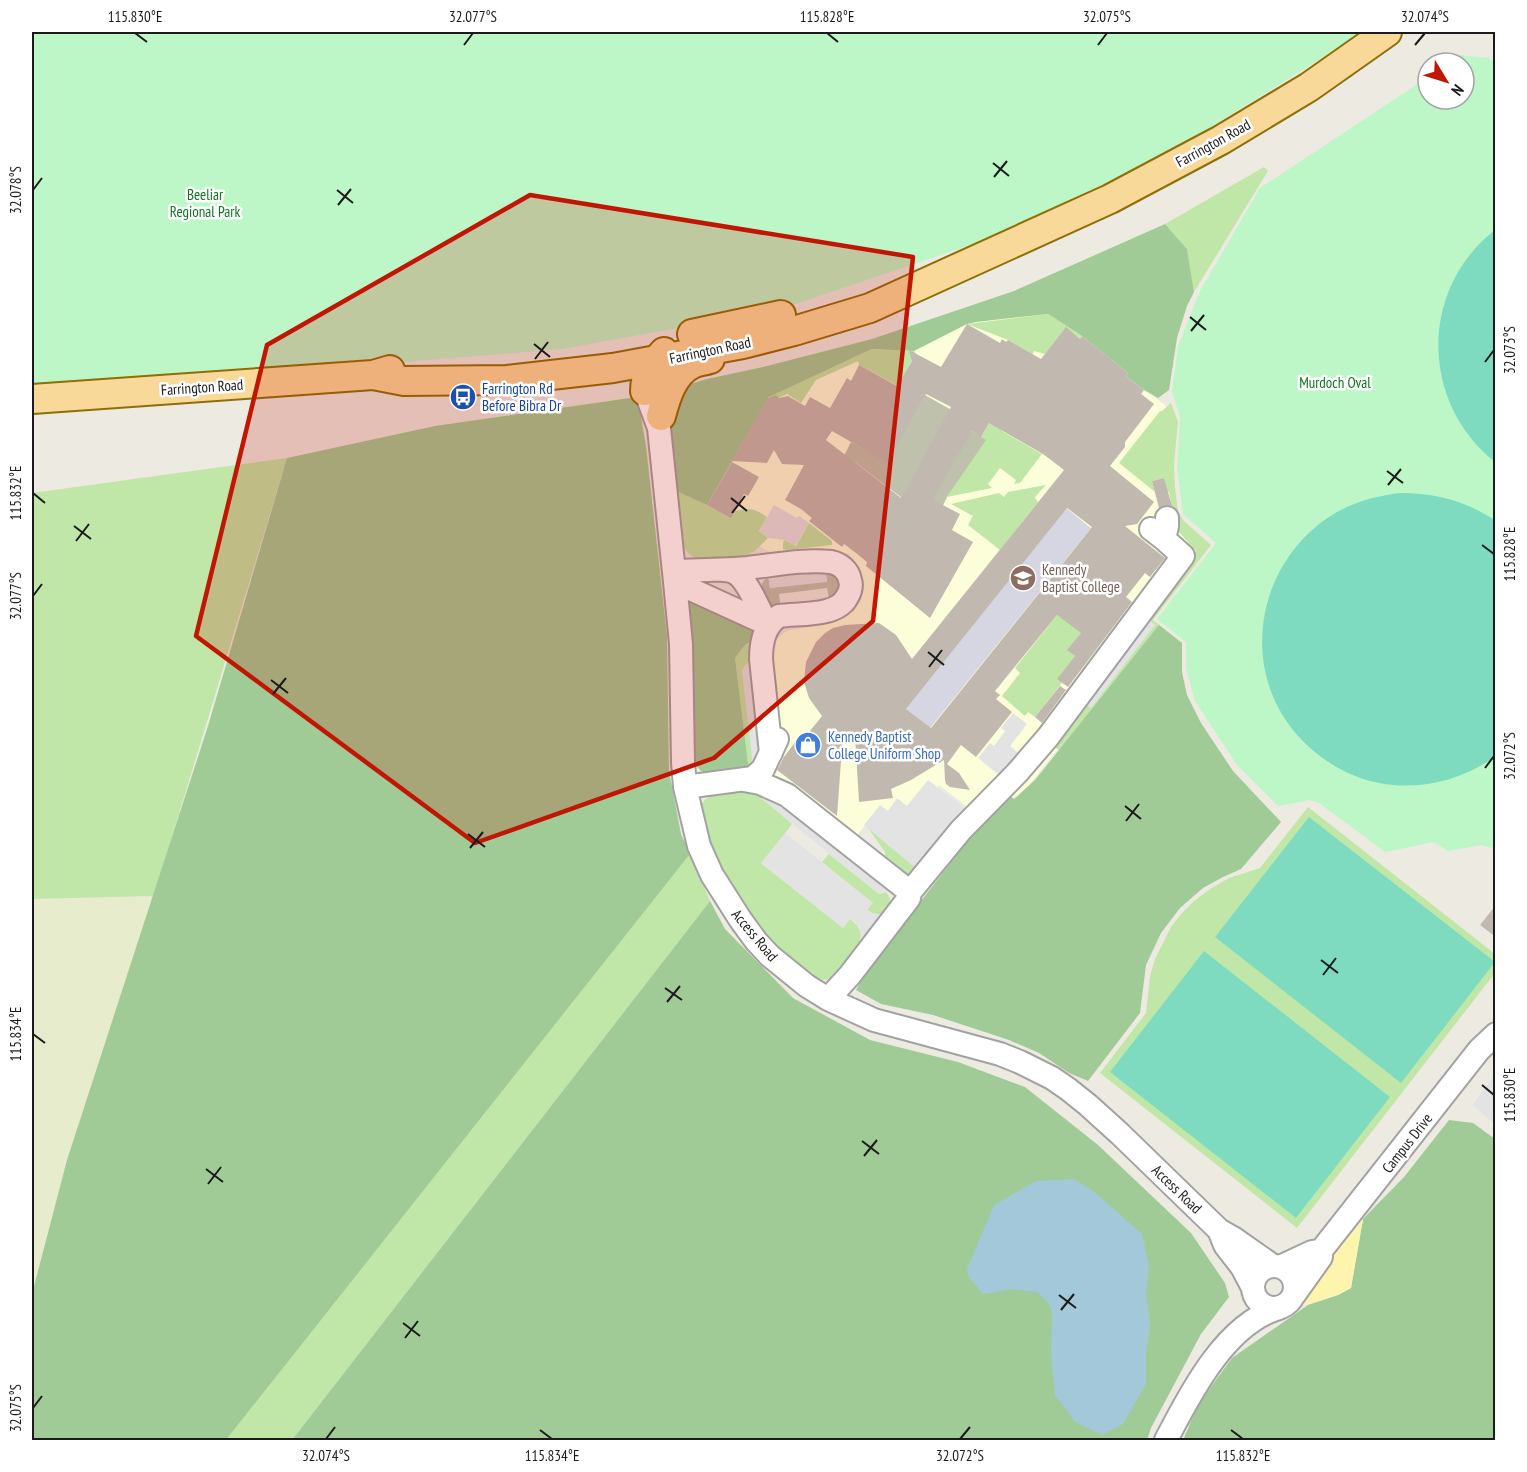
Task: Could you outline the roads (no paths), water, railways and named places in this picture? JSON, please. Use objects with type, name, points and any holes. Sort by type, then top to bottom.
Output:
[{"type":"main road","name":"Farrington Road","points":[[374,375],[404,381],[507,380],[613,368],[655,375],[743,344],[870,308],[1110,199],[1221,140],[1309,87],[1387,32]]},
{"type":"main road","name":"Farrington Road","points":[[32,399],[374,375],[399,368],[507,363],[641,345],[778,316],[869,290],[1029,236]]},
{"type":"main road","points":[[660,422],[666,398],[674,381],[690,365],[847,323],[861,318],[870,308]]},
{"type":"main road","points":[[655,375],[668,348],[680,341],[741,324]]},
{"type":"main road","points":[[494,363],[512,369],[646,352],[654,356],[655,375]]},
{"type":"street","name":"Access Road","points":[[655,375],[663,388],[660,422],[681,644],[685,787],[699,846],[712,875],[740,919],[770,956],[807,986],[828,999],[874,1020],[1000,1054],[1052,1078],[1088,1105],[1219,1230],[1277,1267]]},
{"type":"street","points":[[828,999],[961,830],[1017,773],[1048,737],[1145,590],[1183,556],[1161,528]]},
{"type":"street","points":[[675,576],[772,564],[794,555],[815,551],[834,551],[845,554],[859,571],[860,595],[858,601],[848,612],[820,623],[792,627],[780,623],[767,628]]},
{"type":"street","points":[[685,787],[753,778],[760,773],[778,735],[767,628],[743,580],[732,571],[723,570]]},
{"type":"street","points":[[675,576],[767,628]]},
{"type":"street","points":[[744,780],[760,783],[787,795],[910,892]]},
{"type":"street","name":"Campus Drive","points":[[1286,1301],[1321,1257],[1320,1252],[1479,1050],[1496,1034]]},
{"type":"street","name":"Access Road","points":[[1219,1230],[1225,1245],[1242,1267],[1253,1290]]},
{"type":"street","points":[[1228,1343],[1261,1271],[1277,1267],[1312,1252],[1320,1252]]},
{"type":"street","points":[[1166,1440],[1208,1367],[1228,1343],[1253,1320],[1286,1301],[1295,1288],[1291,1275],[1286,1270],[1277,1267]]},
{"type":"street","points":[[1253,1290],[1265,1307],[1286,1301]]},
{"type":"water","points":[[1074,1179],[1093,1191],[1142,1234],[1149,1267],[1146,1294],[1150,1324],[1146,1354],[1146,1384],[1123,1424],[1102,1435],[1075,1422],[1055,1395],[1051,1353],[1052,1313],[1049,1303],[1037,1292],[1013,1289],[983,1294],[969,1277],[967,1269],[994,1205],[1036,1181]]},
{"type":"place","name":"Farrington Rd Before Bibra Dr","points":[[463,397]]},
{"type":"place","name":"Kennedy Baptist College","points":[[1023,578]]},
{"type":"place","name":"Kennedy Baptist College Uniform Shop","points":[[808,745]]},
{"type":"park label","name":"Beeliar Regional Park","points":[[205,202]]},
{"type":"park label","name":"Murdoch Oval","points":[[1335,382]]}]
